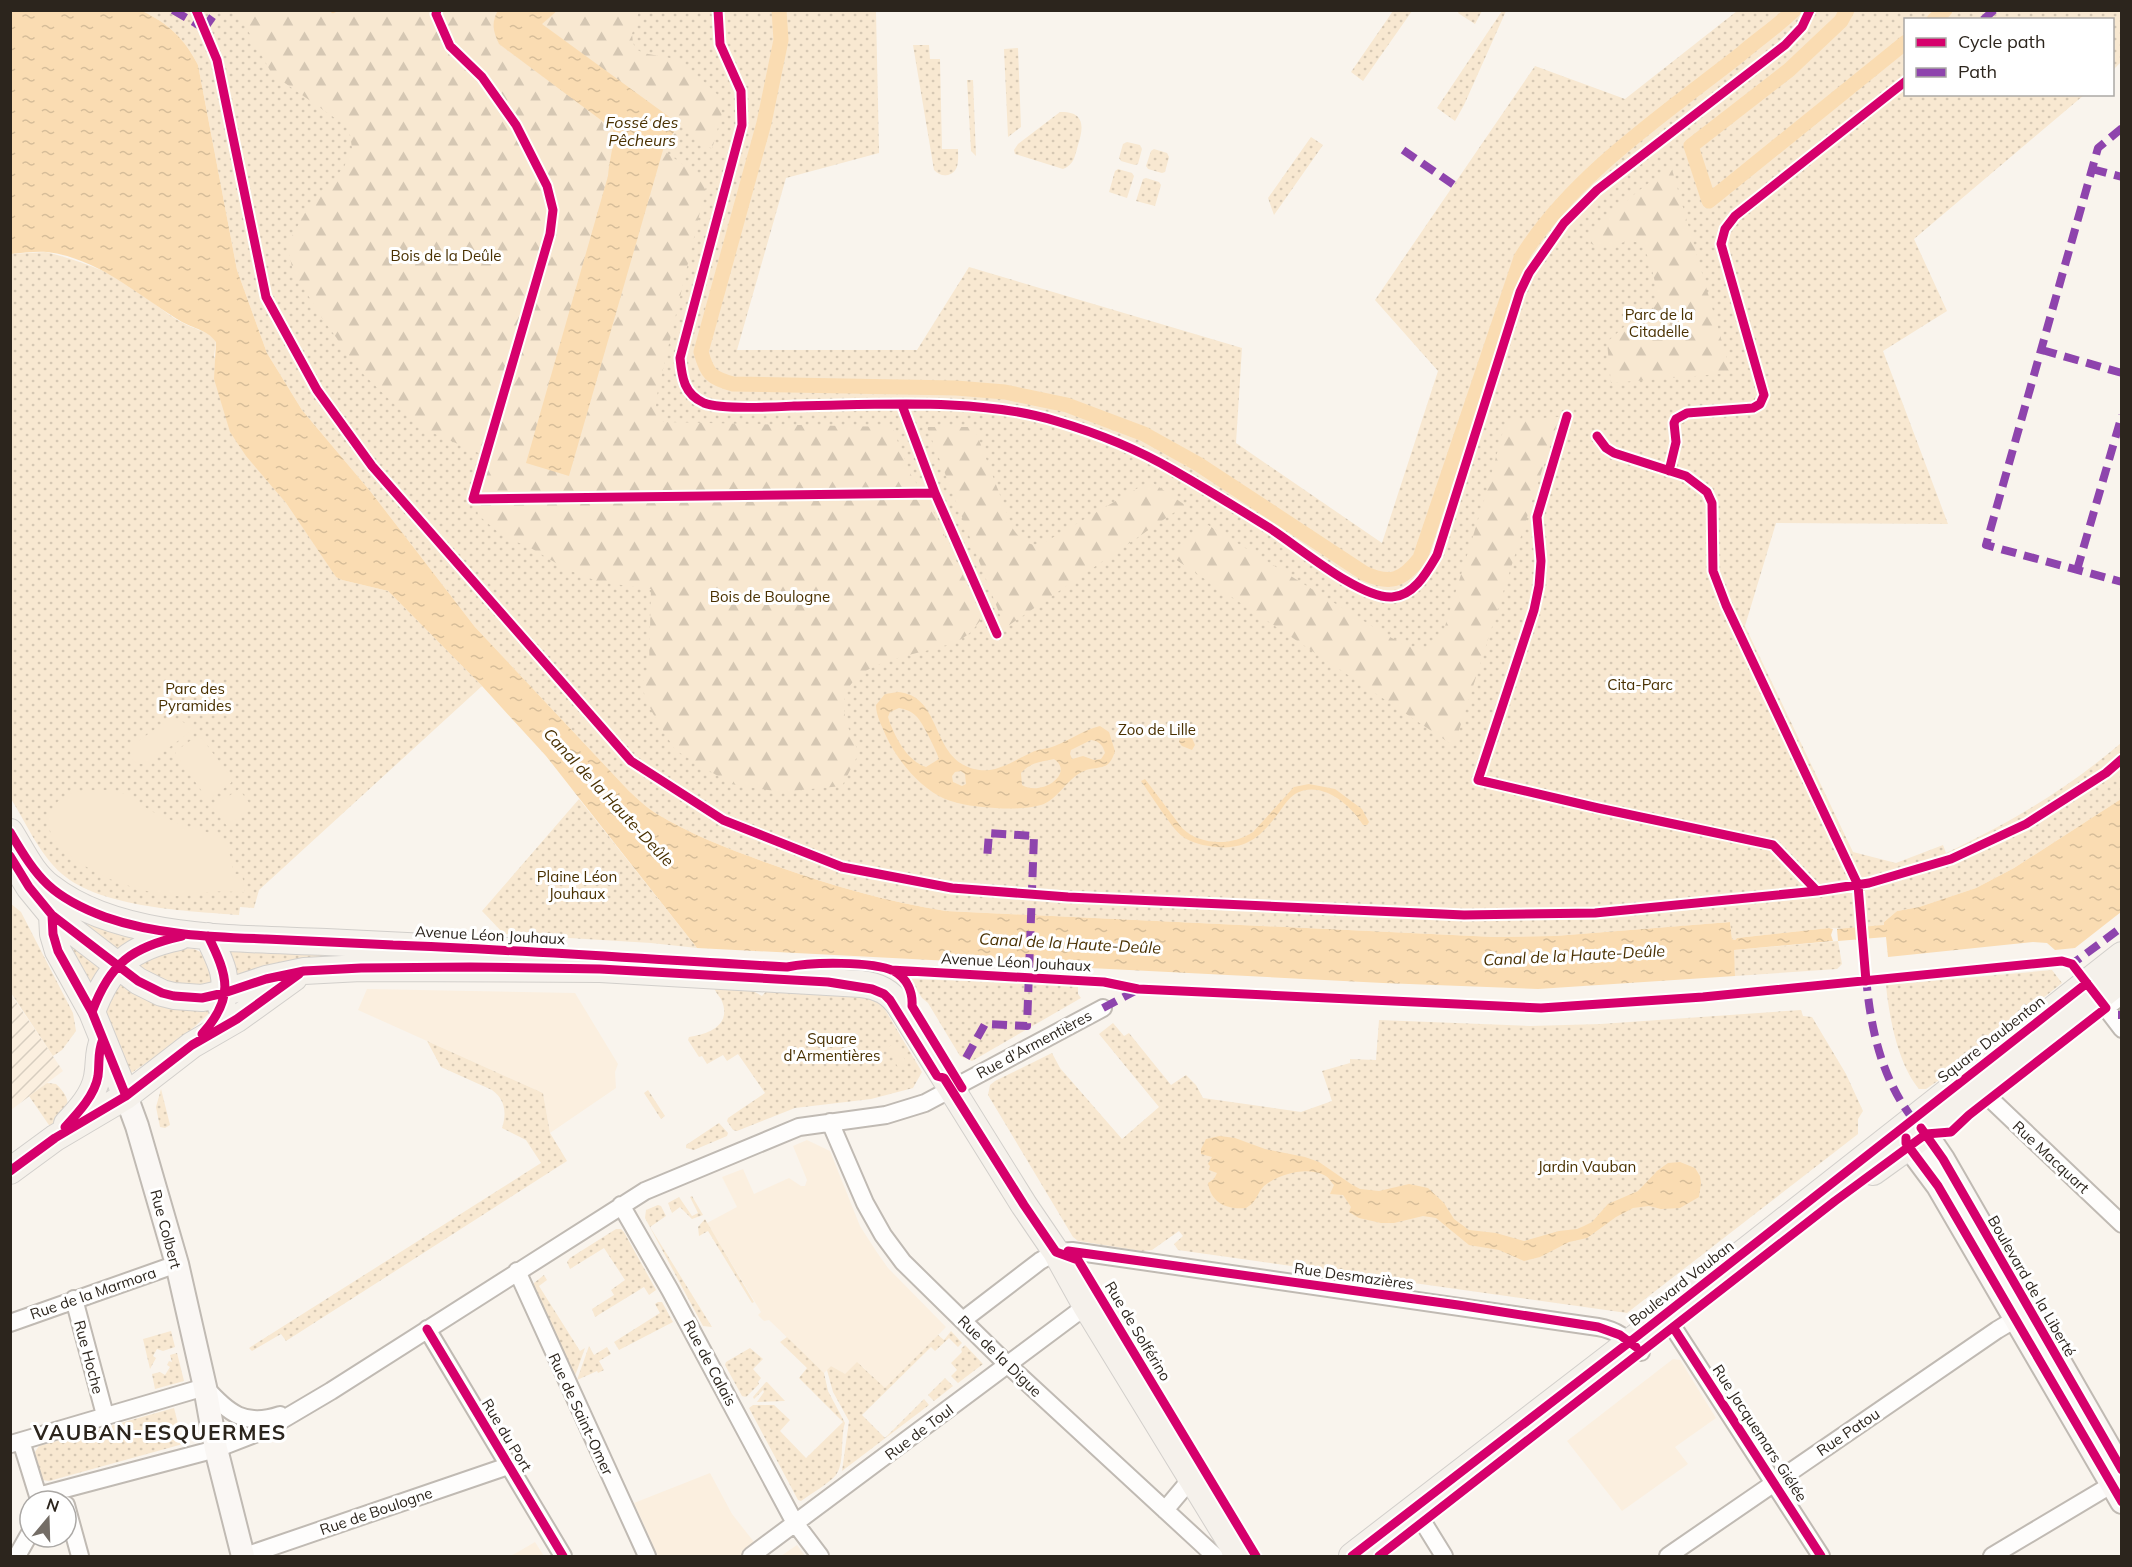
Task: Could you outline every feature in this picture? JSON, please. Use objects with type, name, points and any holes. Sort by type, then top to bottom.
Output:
[{"type":"main road","name":"Avenue Léon Jouhaux","points":[[10,832],[41,879],[71,901],[130,925],[199,935],[867,971],[884,981]]},
{"type":"main road","name":"Avenue Léon Jouhaux","points":[[10,856],[29,887],[52,915],[143,985],[162,993],[188,998],[202,998],[224,993],[266,979],[304,971],[361,968],[600,969],[861,984],[884,981]]},
{"type":"main road","name":"Rue Colbert","points":[[52,915],[53,934],[58,951],[92,1012],[126,1096]]},
{"type":"main road","name":"Avenue Léon Jouhaux","points":[[92,1012],[104,984],[117,966],[136,951],[146,946],[199,935]]},
{"type":"main road","points":[[192,1045],[216,1018],[225,983],[220,961],[199,935]]},
{"type":"main road","name":"Square Daubenton","points":[[1916,1133],[2121,955]]},
{"type":"main road","points":[[10,1170],[55,1137],[126,1096],[192,1045],[237,1019],[304,971]]},
{"type":"main road","name":"Rue de Solférino","points":[[884,981],[892,977],[901,987],[956,1087],[1041,1216],[1056,1252],[1086,1306],[1239,1556]]},
{"type":"main road","points":[[1916,1133],[1981,1090],[2121,979]]},
{"type":"main road","points":[[55,1137],[76,1115],[91,1093],[98,1076],[98,1051],[103,1039]]},
{"type":"main road","name":"Boulevard Vauban","points":[[1379,1557],[1636,1347],[1673,1327],[1916,1133]]},
{"type":"main road","name":"Boulevard Vauban","points":[[1352,1557],[1636,1347],[1916,1133]]},
{"type":"street","points":[[2121,995],[2106,1008],[2121,1029]]},
{"type":"street","name":"Rue d'Armentières","points":[[308,1405],[645,1191],[788,1131],[898,1112],[925,1103],[1102,1008]]},
{"type":"street","name":"Rue Macquart","points":[[1981,1090],[2121,1224]]},
{"type":"street","name":"Rue Colbert","points":[[126,1096],[137,1126],[177,1264],[205,1388],[216,1449],[244,1557]]},
{"type":"street","name":"Rue de la Digue","points":[[830,1122],[852,1177],[883,1235],[903,1262],[1008,1365],[1215,1557]]},
{"type":"street","name":"Boulevard de la Liberté","points":[[1916,1133],[1943,1159],[2023,1315],[2118,1486]]},
{"type":"street","name":"Rue de Calais","points":[[621,1205],[676,1300],[795,1523],[820,1557]]},
{"type":"street","points":[[963,1320],[1040,1261],[1056,1252]]},
{"type":"street","name":"Rue Desmazières","points":[[1056,1252],[1087,1253],[1598,1327],[1613,1331],[1636,1347]]},
{"type":"street","name":"Rue de la Marmora","points":[[10,1323],[177,1264]]},
{"type":"street","name":"Rue de Saint-Omer","points":[[517,1271],[647,1557]]},
{"type":"street","name":"Rue Hoche","points":[[74,1299],[105,1415]]},
{"type":"street","name":"Rue de Toul","points":[[751,1557],[1086,1306]]},
{"type":"street","name":"Rue Patou","points":[[1668,1557],[2023,1315]]},
{"type":"street","name":"Rue Jacquemars Giélée","points":[[1673,1327],[1821,1557]]},
{"type":"street","name":"Rue du Port","points":[[427,1329],[563,1557]]},
{"type":"street","points":[[35,1489],[16,1442],[205,1388],[225,1407],[241,1417],[250,1419],[268,1419],[308,1405]]},
{"type":"street","points":[[78,1492],[216,1449],[265,1430],[308,1405]]},
{"type":"street","name":"Rue de Boulogne","points":[[244,1557],[508,1466]]},
{"type":"street","points":[[1165,1510],[1191,1479]]},
{"type":"street","points":[[1992,1557],[2118,1486]]},
{"type":"street","points":[[1423,1522],[1444,1557]]},
{"type":"shaded area","points":[[367,989],[575,993],[618,1064],[615,1072],[616,1088],[550,1133],[543,1093],[358,1010]]},
{"type":"shaded area","points":[[10,993],[63,1071],[11,1110],[10,1110]]},
{"type":"shaded area","points":[[807,1140],[830,1151],[860,1226],[876,1251],[888,1268],[946,1327],[885,1389],[863,1367],[845,1375],[831,1366],[824,1373],[769,1320],[764,1321],[758,1315],[761,1312],[707,1223],[737,1207],[722,1177],[743,1169],[754,1194],[789,1178],[805,1186],[807,1180],[793,1146]]},
{"type":"shaded area","points":[[1673,1359],[1680,1360],[1716,1418],[1675,1447],[1688,1464],[1622,1511],[1567,1441]]},
{"type":"shaded area","points":[[710,1473],[732,1514],[765,1556],[658,1556],[634,1503]]},
{"type":"shaded area","points":[[535,1542],[544,1556],[510,1556],[518,1552]]},
{"type":"shaded area","points":[[797,1545],[805,1556],[781,1556]]},
{"type":"green space","name":"Parc de la Citadelle","points":[[557,10],[876,11],[879,153],[786,178],[737,350],[917,350],[969,267],[1242,348],[1236,443],[1382,543],[1438,371],[1375,300],[1535,66],[1625,99],[1737,11],[2121,11],[2121,62],[2114,69],[2114,18],[1904,18],[1904,96],[2083,96],[1914,239],[1947,311],[1883,351],[1948,524],[1776,523],[1745,626],[1853,852],[1896,863],[1943,845],[1946,853],[2037,804],[2080,776],[2121,743],[2121,799],[2014,868],[1976,888],[1919,907],[1897,911],[1884,922],[1885,931],[1829,928],[1735,940],[1732,939],[1730,922],[1555,936],[1494,937],[946,911],[861,893],[820,881],[716,844],[686,830],[653,812],[629,791],[475,627],[371,492],[302,410],[267,353],[237,270],[198,65],[175,33],[142,11],[498,11],[493,19],[499,44],[613,128],[663,150],[679,125]]},
{"type":"green space","points":[[1459,10],[1482,11],[1475,24],[1458,13]]},
{"type":"green space","points":[[237,11],[498,11],[494,19],[494,27],[499,44],[613,128],[608,176],[527,463],[569,475],[663,150],[707,182],[657,395],[656,406],[663,422],[892,427],[911,475],[929,502],[980,612],[980,621],[963,638],[875,666],[860,675],[849,688],[844,710],[859,753],[842,786],[780,792],[731,784],[675,750],[652,712],[641,686],[649,668],[651,589],[599,582],[566,569],[529,547],[504,537],[478,515],[476,502],[490,458],[417,426],[362,373],[322,318],[293,271],[287,245],[305,213],[344,167],[352,148],[349,128],[272,74]]},
{"type":"green space","points":[[557,11],[639,11],[632,34],[636,49],[643,53],[670,58],[689,68],[719,96],[722,113],[712,149],[541,24]]},
{"type":"green space","points":[[1393,11],[1412,11],[1363,81],[1351,72]]},
{"type":"green space","points":[[1502,11],[1506,11],[1455,121],[1437,108]]},
{"type":"green space","points":[[913,45],[929,45],[930,59],[940,59],[942,149],[958,149],[955,171],[948,175],[934,170]]},
{"type":"green space","points":[[1018,48],[1021,127],[1008,137],[1004,49]]},
{"type":"green space","points":[[967,80],[973,80],[976,156],[971,151]]},
{"type":"green space","points":[[1060,112],[1074,114],[1081,121],[1082,126],[1074,160],[1070,165],[1063,169],[1015,154],[1014,150],[1018,144]]},
{"type":"green space","points":[[1311,137],[1323,145],[1274,215],[1268,198]]},
{"type":"green space","points":[[1127,142],[1140,145],[1142,149],[1138,164],[1121,161],[1119,158],[1123,144]]},
{"type":"green space","points":[[1154,149],[1167,153],[1169,157],[1165,172],[1148,169],[1146,166],[1151,151]]},
{"type":"green space","points":[[1671,166],[1731,373],[1611,383],[1607,342],[1625,326],[1646,318],[1659,300],[1651,265],[1642,243],[1629,241],[1599,248],[1583,239]]},
{"type":"green space","points":[[1118,169],[1132,173],[1134,176],[1127,198],[1109,192],[1115,171]]},
{"type":"green space","points":[[1143,179],[1159,182],[1161,185],[1155,206],[1136,201]]},
{"type":"green space","name":"Parc des Pyramides","points":[[46,252],[109,274],[135,289],[177,320],[213,338],[216,341],[214,356],[268,480],[336,576],[342,580],[388,591],[482,686],[259,890],[254,908],[240,907],[239,915],[146,906],[99,894],[79,885],[54,866],[11,799],[11,254]]},
{"type":"green space","points":[[1559,417],[1454,746],[1169,555],[1208,525],[1388,636],[1407,646],[1430,648],[1442,636],[1486,494],[1506,420]]},
{"type":"green space","points":[[927,427],[974,427],[1013,529],[1027,543],[1040,545],[1150,481],[1185,505],[1005,628]]},
{"type":"green space","points":[[171,718],[194,729],[147,764],[135,762],[130,754],[131,746]]},
{"type":"green space","points":[[197,736],[201,737],[232,779],[231,783],[211,798],[206,797],[176,755],[176,751]]},
{"type":"green space","points":[[239,789],[252,807],[227,826],[213,807]]},
{"type":"green space","points":[[110,790],[125,794],[151,811],[184,826],[217,835],[228,847],[234,874],[242,874],[245,892],[209,892],[181,896],[162,894],[115,881],[79,862],[56,842],[50,830],[48,818],[54,806],[62,798],[77,792]]},
{"type":"green space","name":"Plaine Léon Jouhaux","points":[[579,799],[697,948],[504,934],[482,911]]},
{"type":"green space","points":[[51,900],[148,932],[117,955]]},
{"type":"green space","points":[[10,903],[21,912],[73,1013],[76,1031],[62,1050],[53,1056],[11,993]]},
{"type":"green space","points":[[66,940],[102,968],[92,990]]},
{"type":"green space","points":[[1838,941],[1842,964],[1837,969],[1735,976],[1733,950]]},
{"type":"green space","points":[[229,947],[345,955],[237,978],[228,951]]},
{"type":"green space","points":[[183,948],[194,949],[207,955],[218,986],[179,989],[130,967],[140,959]]},
{"type":"green space","points":[[2052,970],[2062,983],[1942,1078],[1926,1089],[1919,1089],[1905,1067],[1900,1054],[1889,1011],[1886,985]]},
{"type":"green space","points":[[910,979],[1078,985],[1078,994],[1081,998],[972,1061],[960,1056],[928,1003]]},
{"type":"green space","points":[[117,981],[139,996],[161,1006],[184,1010],[211,1009],[211,1011],[180,1039],[124,1078],[104,1011]]},
{"type":"green space","name":"Square d'Armentières","points":[[713,986],[746,987],[762,996],[771,986],[877,996],[922,1072],[913,1088],[871,1099],[795,1108],[737,1131],[733,1130],[727,1121],[728,1118],[765,1093],[738,1054],[727,1061],[723,1055],[707,1064],[702,1056],[699,1057],[688,1040],[689,1037],[711,1031],[721,1022],[724,1008]]},
{"type":"green space","name":"Jardin Vauban","points":[[1801,1010],[1803,1016],[1812,1017],[1846,1074],[1863,1111],[1858,1119],[1858,1134],[1627,1313],[1178,1250],[1174,1244],[1183,1236],[1179,1231],[1152,1250],[1142,1251],[1078,1241],[1073,1237],[988,1095],[990,1085],[995,1081],[1052,1053],[1060,1068],[1122,1139],[1159,1107],[1099,1034],[1113,1023],[1124,1036],[1129,1033],[1171,1085],[1186,1075],[1196,1085],[1203,1098],[1301,1112],[1332,1101],[1322,1071],[1350,1063],[1350,1059],[1376,1060],[1379,1020],[1530,1026],[1601,1024]]},
{"type":"green space","points":[[427,1041],[543,1093],[550,1133],[567,1161],[286,1341],[281,1334],[252,1351],[249,1348],[541,1163],[526,1140],[502,1128],[504,1107],[500,1098],[492,1090],[441,1067]]},
{"type":"green space","points":[[895,1043],[907,1063],[899,1069],[887,1048]]},
{"type":"green space","points":[[47,1083],[56,1084],[67,1102],[65,1112],[51,1128],[29,1096]]},
{"type":"green space","points":[[161,1089],[170,1125],[165,1128],[160,1127],[156,1107]]},
{"type":"green space","points":[[648,1090],[665,1116],[661,1119],[644,1093]]},
{"type":"green space","points":[[719,1123],[728,1133],[727,1136],[694,1150],[686,1148],[686,1145]]},
{"type":"green space","points":[[692,1196],[703,1215],[692,1219],[680,1207],[672,1213],[668,1203],[679,1197],[692,1216],[698,1213],[690,1197]]},
{"type":"green space","points":[[661,1206],[666,1216],[650,1227],[712,1327],[703,1326],[645,1218],[646,1210]]},
{"type":"green space","points":[[705,1219],[754,1302],[752,1303],[708,1231],[699,1236],[698,1227]]},
{"type":"green space","points":[[616,1229],[624,1232],[656,1290],[649,1295],[644,1287],[595,1317],[592,1309],[614,1295],[611,1290],[625,1280],[604,1248],[570,1269],[567,1262]]},
{"type":"green space","points":[[544,1275],[547,1280],[539,1286],[580,1351],[585,1348],[575,1376],[534,1287],[534,1283]]},
{"type":"green space","points":[[662,1302],[673,1322],[619,1350],[614,1342],[660,1313],[655,1304]]},
{"type":"green space","points":[[171,1331],[175,1347],[163,1351],[157,1349],[153,1356],[156,1358],[150,1369],[143,1339]]},
{"type":"green space","points":[[951,1331],[962,1343],[958,1347],[949,1338],[935,1351],[931,1347],[862,1415],[885,1438],[924,1399],[929,1405],[842,1471],[849,1421],[833,1392],[827,1370],[831,1366],[845,1374],[857,1362],[885,1388],[938,1335],[944,1340]]},
{"type":"green space","points":[[787,1337],[824,1373],[828,1391],[845,1423],[839,1470],[824,1485],[801,1501],[798,1500],[749,1408],[753,1405],[774,1405],[790,1420],[780,1431],[806,1458],[843,1422],[799,1378],[807,1368],[780,1342]]},
{"type":"green space","points":[[965,1345],[983,1364],[958,1383],[951,1376],[957,1370],[951,1363],[962,1352],[961,1349]]},
{"type":"green space","points":[[589,1346],[594,1355],[607,1347],[611,1354],[599,1361],[604,1370],[577,1380]]},
{"type":"green space","points":[[750,1348],[763,1359],[753,1369],[761,1378],[759,1384],[746,1397],[742,1396],[725,1365],[726,1362]]},
{"type":"green space","points":[[177,1353],[184,1381],[155,1389],[152,1374],[160,1372],[165,1375],[170,1367],[167,1365],[169,1361],[172,1362],[170,1355]]},
{"type":"green space","points":[[945,1378],[953,1386],[934,1401],[928,1395]]},
{"type":"green space","points":[[766,1382],[785,1401],[757,1402],[763,1390],[754,1399],[753,1397]]},
{"type":"green space","points":[[174,1408],[183,1444],[49,1481],[42,1480],[35,1452],[39,1446]]},
{"type":"water","name":"Fossé des Pêcheurs","points":[[498,10],[557,11],[542,24],[679,124],[663,150],[569,476],[526,463],[608,176],[613,129],[499,44],[494,27],[494,19]]},
{"type":"water","name":"Canal de la Haute-Deûle","points":[[10,11],[142,11],[168,27],[187,47],[198,65],[237,270],[267,353],[302,410],[371,492],[475,627],[629,791],[653,812],[686,830],[748,856],[820,881],[882,898],[946,911],[1494,937],[1555,936],[1730,922],[1732,939],[1735,940],[1829,928],[1833,929],[1831,935],[1833,941],[1734,950],[1735,976],[1538,989],[697,948],[546,756],[482,686],[388,591],[336,577],[286,503],[246,456],[230,432],[214,379],[216,342],[203,331],[177,319],[116,278],[83,261],[47,252],[11,254]]},
{"type":"water","points":[[898,692],[912,696],[923,704],[950,753],[960,763],[974,769],[998,768],[1100,726],[1109,732],[1115,751],[1105,766],[1080,773],[1052,799],[1041,805],[1006,809],[957,803],[936,794],[918,781],[896,754],[877,713],[876,705],[885,694]],"holes":[[[899,708],[908,710],[916,716],[939,759],[926,767],[907,754],[894,732],[888,717],[890,712]],[[1091,740],[1100,744],[1105,753],[1101,759],[1094,760],[1083,756],[1072,759],[1071,750]],[[1054,759],[1061,771],[1058,777],[1046,786],[1030,788],[1022,785],[1021,773],[1036,763]],[[961,771],[965,774],[966,784],[962,786],[953,782],[952,776],[955,772]]]},
{"type":"water","points":[[1185,733],[1192,738],[1195,745],[1192,750],[1182,746],[1179,742],[1181,734]]},
{"type":"water","points":[[1145,779],[1182,828],[1189,834],[1207,841],[1226,842],[1245,837],[1253,832],[1294,787],[1309,784],[1335,789],[1362,809],[1369,822],[1363,825],[1343,802],[1334,796],[1325,792],[1305,790],[1295,794],[1261,834],[1254,839],[1237,846],[1207,846],[1190,841],[1178,832],[1141,781]]},
{"type":"water","points":[[2121,799],[2121,912],[2075,948],[2055,950],[2047,943],[2033,942],[1888,957],[1886,937],[1838,941],[1837,929],[1884,925],[1884,922],[1897,911],[1919,907],[1976,888],[2014,868]]},
{"type":"water","points":[[1220,1136],[1235,1138],[1265,1149],[1319,1162],[1360,1189],[1379,1191],[1409,1184],[1428,1188],[1444,1203],[1454,1219],[1469,1230],[1496,1233],[1524,1241],[1559,1231],[1577,1229],[1592,1222],[1608,1204],[1638,1191],[1668,1163],[1680,1162],[1695,1168],[1701,1183],[1699,1197],[1680,1208],[1661,1209],[1649,1206],[1633,1208],[1587,1238],[1569,1242],[1540,1257],[1524,1261],[1499,1250],[1469,1245],[1436,1218],[1423,1216],[1394,1223],[1381,1223],[1359,1218],[1349,1212],[1351,1207],[1343,1195],[1330,1194],[1334,1185],[1327,1177],[1317,1172],[1301,1171],[1277,1178],[1264,1186],[1253,1203],[1246,1208],[1232,1208],[1221,1204],[1213,1196],[1208,1183],[1217,1173],[1209,1170],[1208,1164],[1212,1157],[1201,1154],[1206,1139]]},
{"type":"waterway","points":[[779,10],[781,40],[764,123],[701,352],[711,374],[733,384],[956,388],[1005,392],[1067,405],[1144,434],[1198,464],[1364,573],[1388,580],[1407,572],[1420,558],[1521,258],[1542,228],[1566,200],[1622,147],[1794,10]]},
{"type":"waterway","points":[[1847,10],[1841,21],[1789,70],[1691,146],[1709,201],[1904,44]]},
{"type":"waterway","points":[[1936,18],[1945,10]]},
{"type":"marked path","points":[[173,10],[202,27]]},
{"type":"marked path","points":[[204,29],[217,10]]},
{"type":"marked path","points":[[1985,18],[1994,10]]},
{"type":"marked path","points":[[2122,128],[2098,148],[1986,545],[2122,582]]},
{"type":"marked path","points":[[1403,150],[1454,185]]},
{"type":"marked path","points":[[2092,169],[2122,177]]},
{"type":"marked path","points":[[2042,350],[2122,373]]},
{"type":"marked path","points":[[2077,570],[2122,415]]},
{"type":"marked path","points":[[966,1058],[985,1024],[1027,1026],[1034,836],[989,833],[987,859]]},
{"type":"marked path","points":[[2067,963],[2072,964],[2122,927]]},
{"type":"marked path","points":[[1866,976],[1879,1051],[1893,1086],[1913,1119]]},
{"type":"marked path","points":[[1103,1008],[1137,990]]},
{"type":"marked path","points":[[2122,1011],[2122,1019]]},
{"type":"cycle path","points":[[196,10],[217,60],[266,297],[317,390],[372,466],[631,761],[723,820],[842,867],[952,888],[1068,897],[1464,915],[1595,913],[1817,891],[1869,883],[1951,859],[2026,824],[2106,773],[2122,759]]},
{"type":"cycle path","points":[[437,10],[436,14],[450,46],[482,77],[516,125],[547,186],[553,210],[550,234],[473,499],[935,493],[902,405]]},
{"type":"cycle path","points":[[718,10],[720,44],[741,91],[742,125],[680,358],[683,379],[692,395],[704,403],[722,407],[961,405],[1026,413],[1056,421],[1116,442],[1159,462],[1271,529],[1347,581],[1364,590],[1392,597],[1400,596],[1413,588],[1437,555],[1520,292],[1529,273],[1564,223],[1597,190],[1785,45],[1802,27],[1810,10]]},
{"type":"cycle path","points":[[1669,471],[1676,442],[1674,423],[1676,419],[1687,413],[1753,408],[1760,404],[1764,395],[1721,244],[1725,229],[1735,216],[1904,83]]},
{"type":"cycle path","points":[[1567,416],[1537,517],[1541,561],[1534,610],[1478,780],[1773,845],[1817,891]]},
{"type":"cycle path","points":[[1597,436],[1606,448],[1614,453],[1686,476],[1707,492],[1712,503],[1713,571],[1726,605],[1858,885],[1866,981]]},
{"type":"cycle path","points":[[935,493],[997,634]]},
{"type":"cycle path","points":[[10,832],[38,875],[59,894],[87,910],[144,928],[226,937],[787,967],[841,963],[884,968],[894,971],[906,981],[912,1006],[962,1088]]},
{"type":"cycle path","points":[[10,856],[29,887],[52,915],[138,981],[162,993],[174,996],[202,998],[266,979],[304,971],[470,967],[600,969],[828,982],[872,989],[884,994],[937,1076],[944,1078],[1056,1252],[1078,1260],[1256,1556]]},
{"type":"cycle path","points":[[52,915],[53,934],[58,951],[92,1012],[126,1096]]},
{"type":"cycle path","points":[[92,1012],[107,981],[125,960],[149,946],[182,936]]},
{"type":"cycle path","points":[[202,1034],[220,1009],[225,987],[224,975],[208,936]]},
{"type":"cycle path","points":[[891,970],[1104,982],[1138,989],[1541,1008],[1703,997],[2062,961],[2072,964]]},
{"type":"cycle path","points":[[1926,1134],[1951,1132],[1969,1115],[2106,1008],[2072,964]]},
{"type":"cycle path","points":[[10,1171],[55,1138],[126,1096],[192,1045],[237,1019],[299,974]]},
{"type":"cycle path","points":[[1352,1556],[1631,1341],[2087,983]]},
{"type":"cycle path","points":[[65,1127],[93,1090],[98,1076],[99,1053],[103,1039]]},
{"type":"cycle path","points":[[1921,1128],[1943,1159],[2122,1470]]},
{"type":"cycle path","points":[[1379,1556],[1835,1201],[1926,1134]]},
{"type":"cycle path","points":[[1906,1138],[1906,1143],[1938,1186],[2122,1502]]},
{"type":"cycle path","points":[[1068,1251],[1458,1305],[1598,1327],[1620,1335],[1636,1347]]},
{"type":"cycle path","points":[[1673,1327],[1821,1556]]},
{"type":"cycle path","points":[[427,1329],[563,1556]]},
{"type":"district","name":"VAUBAN-ESQUERMES","points":[[160,1432]]},
{"type":"park label","name":"Bois de la Deûle","points":[[446,255]]},
{"type":"park label","name":"Bois de Boulogne","points":[[770,596]]},
{"type":"park label","name":"Cita-Parc","points":[[1640,684]]},
{"type":"park label","name":"Zoo de Lille","points":[[1157,729]]}]
